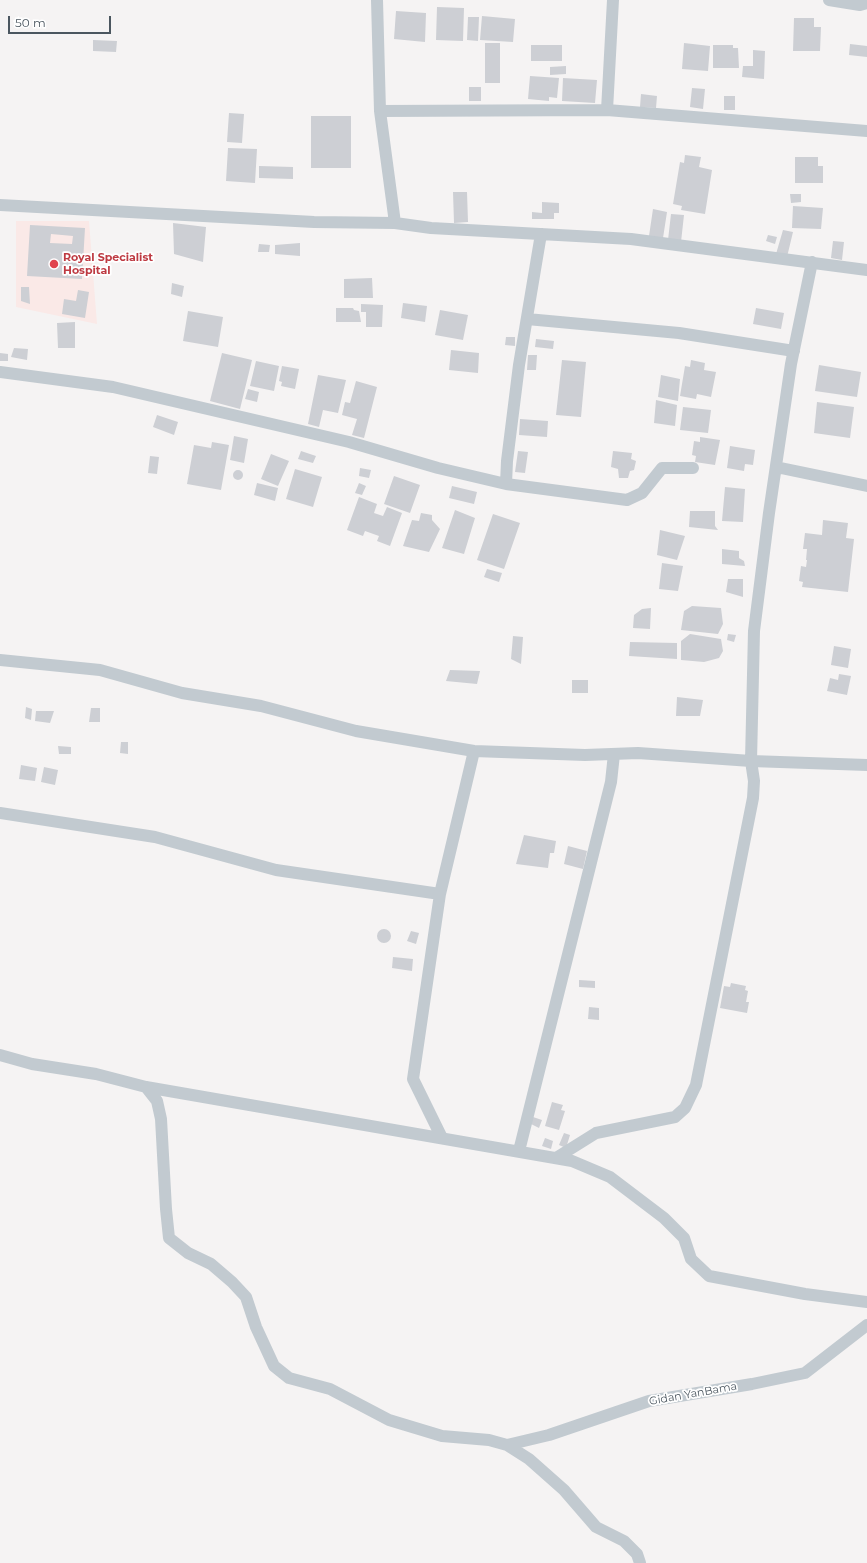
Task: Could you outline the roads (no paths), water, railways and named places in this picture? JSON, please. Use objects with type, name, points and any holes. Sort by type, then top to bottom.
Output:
[{"type":"street","points":[[377,0],[380,111],[394,223]]},
{"type":"street","points":[[607,110],[614,0]]},
{"type":"street","points":[[829,0],[860,5],[867,3]]},
{"type":"street","points":[[380,111],[607,110],[867,131]]},
{"type":"street","points":[[0,205],[314,222],[394,223],[432,228],[631,239],[867,270]]},
{"type":"street","points":[[506,484],[506,461],[541,234]]},
{"type":"street","points":[[556,1158],[596,1133],[675,1116],[685,1108],[696,1085],[753,798],[754,781],[751,761],[754,631],[776,467],[794,351],[812,262]]},
{"type":"street","points":[[527,319],[679,333],[794,351]]},
{"type":"street","points":[[0,372],[114,387],[349,442],[438,468],[506,484],[626,500],[642,493],[662,468],[693,468]]},
{"type":"street","points":[[776,467],[867,486]]},
{"type":"street","points":[[0,660],[100,670],[182,693],[260,706],[356,731],[474,751],[614,754],[638,753],[751,761],[867,764]]},
{"type":"street","points":[[442,1138],[413,1079],[440,894],[474,751]]},
{"type":"street","points":[[519,1151],[611,782],[614,754]]},
{"type":"street","points":[[0,813],[155,836],[276,870],[440,894]]},
{"type":"street","points":[[0,1055],[32,1064],[96,1074],[146,1088],[572,1161],[610,1177],[664,1218],[684,1238],[692,1258],[709,1276],[805,1294],[867,1302]]},
{"type":"street","points":[[146,1088],[157,1101],[161,1119],[166,1209],[170,1238],[188,1253],[211,1264],[232,1282],[246,1298],[256,1328],[274,1366],[289,1378],[330,1389],[389,1420],[442,1436],[489,1440],[508,1445],[528,1459],[564,1490],[596,1527],[624,1541],[637,1554],[640,1563]]},
{"type":"street","name":"Gidan YanBama","points":[[508,1445],[549,1435],[649,1400],[752,1384],[805,1372],[867,1325]]},
{"type":"place","name":"Royal Specialist Hospital","points":[[54,264]]}]
